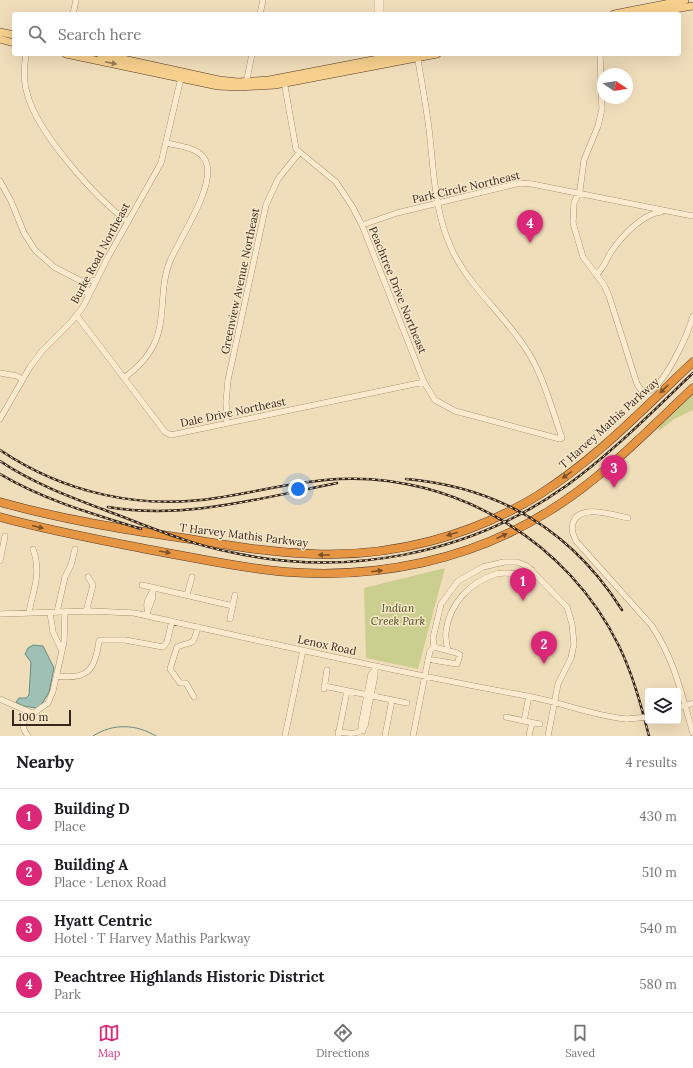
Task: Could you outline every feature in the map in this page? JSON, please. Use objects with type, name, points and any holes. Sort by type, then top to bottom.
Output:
[{"type":"highway","name":"T Harvey Mathis Parkway","points":[[0,502],[103,526],[273,551],[308,554],[342,554],[410,546],[450,535],[489,521],[549,488],[593,455],[693,362]]},
{"type":"highway","points":[[0,517],[101,541],[270,570],[343,574],[400,568],[435,560],[470,549],[504,535],[548,512],[606,470],[693,388]]},
{"type":"main road","points":[[624,12],[685,0]]},
{"type":"main road","points":[[658,12],[693,6]]},
{"type":"main road","points":[[0,32],[12,35]]},
{"type":"main road","points":[[0,39],[12,42]]},
{"type":"main road","points":[[76,56],[218,86],[284,80],[392,56]]},
{"type":"main road","points":[[109,56],[219,80],[246,84]]},
{"type":"main road","points":[[379,58],[417,56]]},
{"type":"street","points":[[73,12],[76,0]]},
{"type":"street","points":[[260,12],[263,0]]},
{"type":"street","points":[[376,0],[376,12]]},
{"type":"street","points":[[381,0],[381,12]]},
{"type":"street","points":[[26,56],[24,65],[25,86],[30,102],[37,116],[63,155],[79,175],[128,222]]},
{"type":"street","points":[[246,84],[252,56]]},
{"type":"street","points":[[417,56],[429,125],[437,203]]},
{"type":"street","points":[[600,56],[602,109],[598,126],[584,160],[579,193],[574,203],[575,234],[583,257],[609,296],[637,384],[644,391],[652,390],[659,384],[683,344],[693,316]]},
{"type":"street","name":"Burke Road Northeast","points":[[0,419],[22,379],[42,351],[77,316],[161,163],[167,143],[181,78]]},
{"type":"street","points":[[284,80],[295,145],[299,153]]},
{"type":"street","points":[[124,378],[143,362],[155,342],[160,326],[167,270],[197,208],[207,177],[207,164],[199,153],[192,149],[167,143]]},
{"type":"street","name":"Peachtree Drive Northeast","points":[[299,153],[326,172],[336,182],[352,206],[362,225],[424,382],[435,400],[455,411],[554,438],[562,438],[543,383],[533,360],[517,335],[477,290],[462,269],[445,233],[437,203]]},
{"type":"street","name":"Greenview Avenue Northeast","points":[[227,423],[226,402],[228,380],[266,205],[278,179],[299,153]]},
{"type":"street","points":[[0,182],[11,201],[24,233],[35,250],[54,267],[81,281],[86,286],[88,296]]},
{"type":"street","name":"Park Circle Northeast","points":[[362,225],[397,213],[520,183],[579,193],[693,216]]},
{"type":"street","points":[[596,275],[603,268],[617,243],[640,221],[655,213],[671,212]]},
{"type":"street","points":[[81,281],[96,280]]},
{"type":"street","name":"Dale Drive Northeast","points":[[77,316],[169,434],[174,435],[424,382]]},
{"type":"street","points":[[0,373],[16,376],[22,379]]},
{"type":"street","points":[[628,518],[598,513],[579,514],[574,520],[572,534],[576,541],[656,632],[674,666],[678,688]]},
{"type":"street","points":[[0,561],[5,536]]},
{"type":"street","points":[[29,613],[36,589],[38,570],[33,549]]},
{"type":"street","points":[[57,612],[65,577],[71,565],[75,549]]},
{"type":"street","points":[[434,647],[432,638],[441,604],[458,581],[483,567],[504,562],[523,564],[532,570],[567,607],[572,624],[574,644],[571,658],[558,684],[548,736]]},
{"type":"street","points":[[448,650],[446,632],[452,612],[462,594],[471,587],[497,574],[518,575],[532,570]]},
{"type":"street","points":[[86,612],[93,585],[88,577]]},
{"type":"street","points":[[187,595],[192,578]]},
{"type":"street","points":[[142,585],[153,590],[187,595],[233,606]]},
{"type":"street","points":[[454,587],[462,594]]},
{"type":"street","points":[[147,613],[153,597],[153,590]]},
{"type":"street","points":[[230,620],[235,595]]},
{"type":"street","name":"Lenox Road","points":[[0,614],[124,611],[147,613],[172,621],[303,650],[375,668],[529,696],[607,716],[627,719],[645,717]]},
{"type":"street","points":[[28,736],[24,729],[23,722],[48,703],[53,691],[64,639],[65,612]]},
{"type":"street","points":[[50,613],[54,632],[62,648]]},
{"type":"street","points":[[56,676],[74,678],[82,675],[94,664],[101,640],[125,640],[163,647],[167,642],[172,621]]},
{"type":"street","points":[[194,697],[186,684],[180,683],[170,669],[176,647],[191,644],[194,640],[198,627]]},
{"type":"street","points":[[57,639],[64,639]]},
{"type":"street","points":[[433,660],[457,664],[459,654],[434,647]]},
{"type":"street","points":[[413,736],[424,676],[430,651],[434,647]]},
{"type":"street","points":[[285,736],[303,650]]},
{"type":"street","points":[[347,691],[338,734],[356,734],[363,731],[361,726],[369,696],[371,674],[375,668]]},
{"type":"street","points":[[327,670],[324,688],[407,703]]},
{"type":"street","points":[[524,721],[529,696]]},
{"type":"street","points":[[0,699],[34,714]]},
{"type":"street","points":[[385,736],[392,700]]},
{"type":"street","points":[[693,703],[681,707],[693,732]]},
{"type":"street","points":[[506,717],[540,724]]},
{"type":"street","points":[[529,736],[532,722]]},
{"type":"green space","points":[[693,394],[693,410],[674,419],[659,431],[658,429],[664,420]]},
{"type":"green space","name":"Indian Creek Park","points":[[445,568],[418,669],[366,658],[364,588]]},
{"type":"water","points":[[33,645],[43,646],[54,668],[49,692],[40,707],[36,708],[23,706],[16,702],[19,698],[26,698],[29,695],[31,662],[25,654],[28,648]]},
{"type":"waterway","points":[[93,736],[116,727],[133,727],[156,736]]},
{"type":"railway","points":[[0,461],[51,489],[163,532],[207,547],[273,559],[317,562],[361,561],[405,555],[447,544],[489,529],[528,510],[566,486],[599,460],[693,373]]},
{"type":"railway","points":[[0,450],[25,465],[76,487],[104,495],[131,499],[159,502],[188,501],[231,496],[292,484],[338,479],[381,480],[424,488],[464,502],[503,521],[538,545],[570,575],[597,608],[619,646],[633,679],[649,736]]},
{"type":"railway","points":[[0,474],[51,499],[141,529]]},
{"type":"railway","points":[[406,479],[440,484],[472,492],[502,503],[530,518],[556,536],[580,557],[602,582],[622,610]]},
{"type":"railway","points":[[108,507],[166,511],[223,506],[337,483]]},
{"type":"place","name":"Peachtree Highlands Historic District","points":[[530,243]]},
{"type":"place","name":"Hyatt Centric","points":[[614,488]]},
{"type":"place","name":"Building D","points":[[523,601]]},
{"type":"place","name":"Building A","points":[[544,664]]}]
